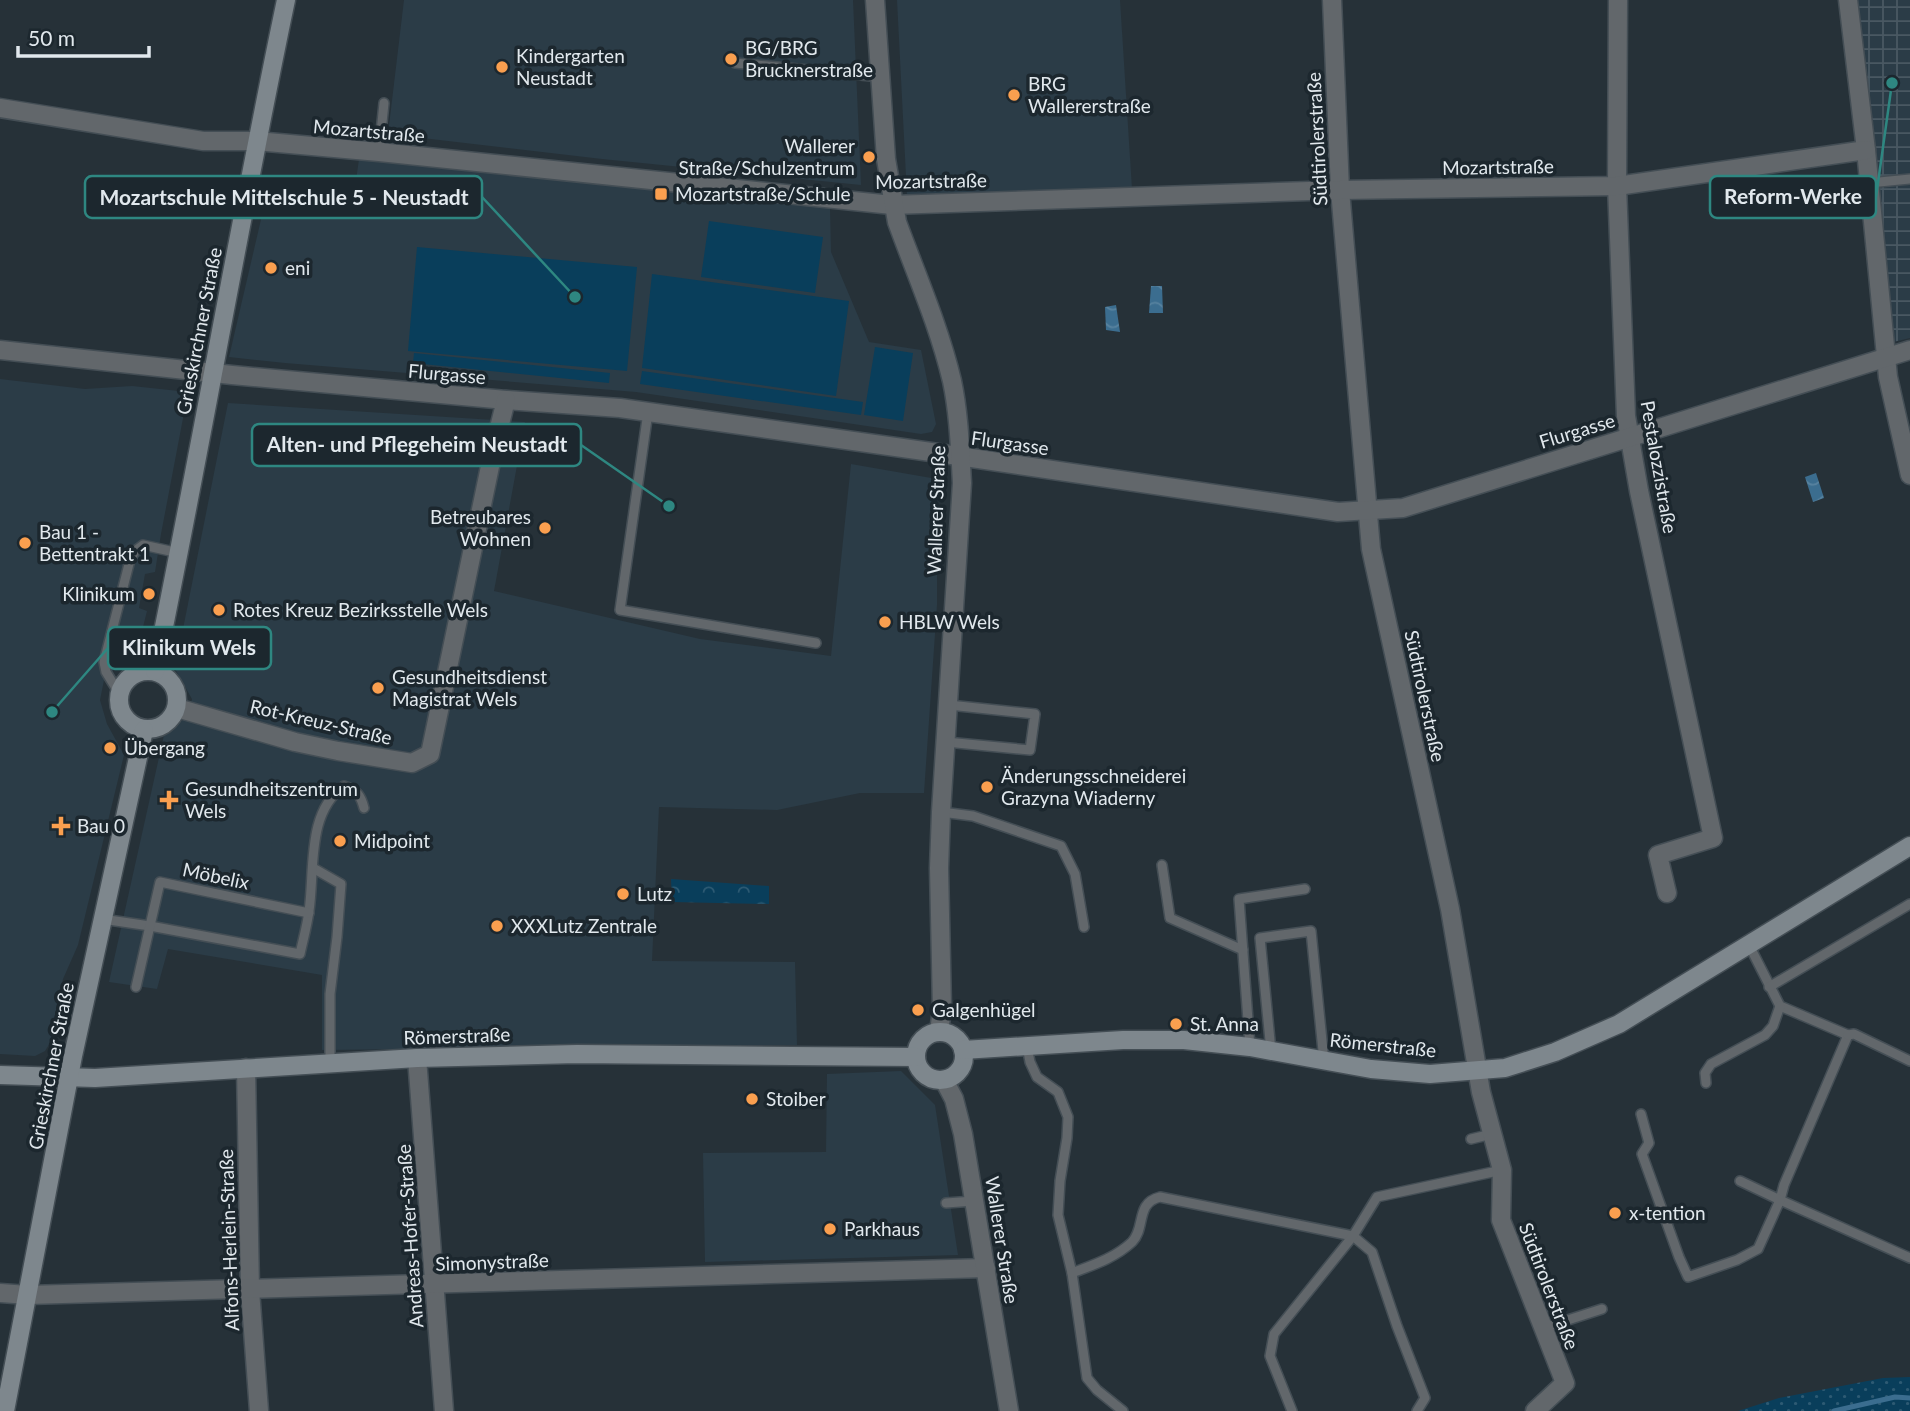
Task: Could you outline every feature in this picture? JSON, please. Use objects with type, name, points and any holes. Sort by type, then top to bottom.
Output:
[{"type":"main road","name":"Grieskirchner Straße","points":[[155,671],[256,141],[286,0]]},
{"type":"main road","points":[[155,671],[169,678],[177,692],[177,708],[169,722],[157,729],[144,730],[127,721],[119,705],[119,693],[124,683],[139,672],[155,671]]},
{"type":"main road","name":"Grieskirchner Straße","points":[[5,1411],[69,1077],[144,730]]},
{"type":"main road","name":"Römerstraße","points":[[963,1049],[1123,1040],[1172,1040],[1250,1047],[1371,1069],[1430,1074],[1505,1068],[1555,1052],[1619,1024],[1910,846]]},
{"type":"main road","points":[[939,1032],[953,1036],[963,1049],[964,1060],[959,1071],[952,1077],[944,1080],[932,1079],[918,1066],[918,1047],[923,1039],[931,1034],[939,1032]]},
{"type":"main road","name":"Römerstraße","points":[[0,1075],[95,1078],[417,1058],[578,1054],[916,1057]]},
{"type":"street","name":"Wallerer Straße","points":[[875,0],[886,159],[892,205],[939,337],[949,372],[960,434],[962,483],[941,812],[939,869],[942,1009],[939,1032]]},
{"type":"street","name":"Südtirolerstraße","points":[[1332,0],[1340,190],[1371,549],[1450,909],[1481,1092],[1502,1170],[1501,1220],[1565,1383],[1535,1411]]},
{"type":"street","name":"Pestalozzistraße","points":[[1618,0],[1617,186],[1629,436],[1713,838],[1658,855],[1667,893]]},
{"type":"street","points":[[1848,0],[1888,377],[1910,475]]},
{"type":"street","name":"Mozartstraße","points":[[0,108],[203,141],[256,141],[379,152],[892,205],[1340,190],[1617,186],[1866,150]]},
{"type":"street","name":"Flurgasse","points":[[0,350],[212,373],[620,408],[1338,512],[1403,508],[1910,350]]},
{"type":"street","name":"Rot-Kreuz-Straße","points":[[177,708],[295,742],[338,751],[412,763],[430,754],[506,400]]},
{"type":"street","name":"Andreas-Hofer-Straße","points":[[417,1058],[444,1411]]},
{"type":"street","name":"Alfons-Herlein-Straße","points":[[246,1068],[250,1290],[259,1411]]},
{"type":"street","name":"Wallerer Straße","points":[[944,1080],[954,1099],[963,1134],[1009,1411]]},
{"type":"street","name":"Simonystraße","points":[[0,1293],[28,1295],[250,1290],[986,1268]]},
{"type":"lane","points":[[735,63],[881,77]]},
{"type":"lane","points":[[379,152],[384,103]]},
{"type":"lane","points":[[1869,183],[1910,179]]},
{"type":"lane","points":[[648,412],[620,610],[816,643]]},
{"type":"lane","points":[[119,693],[106,672],[104,662],[130,560],[142,545],[179,552]]},
{"type":"lane","points":[[946,742],[1030,750],[1035,714],[948,705]]},
{"type":"lane","points":[[102,919],[300,954],[309,913],[316,832],[324,807],[334,792],[344,786],[354,789],[361,797],[364,808]]},
{"type":"lane","points":[[941,812],[973,816],[1061,846],[1075,874],[1084,927]]},
{"type":"lane","points":[[1162,865],[1170,918],[1243,950]]},
{"type":"lane","points":[[313,868],[341,884],[330,993],[330,1063]]},
{"type":"lane","name":"Möbelix","points":[[136,987],[160,882],[309,913]]},
{"type":"lane","points":[[1250,1047],[1239,899],[1305,889]]},
{"type":"lane","points":[[1769,987],[1910,904]]},
{"type":"lane","points":[[1271,1051],[1260,938],[1311,931],[1324,1061]]},
{"type":"lane","points":[[1749,946],[1780,1006],[1849,1035],[1854,1034],[1910,1061]]},
{"type":"lane","points":[[1706,1083],[1704,1073],[1711,1064],[1765,1035],[1773,1026],[1780,1006]]},
{"type":"lane","points":[[1641,1114],[1649,1143],[1642,1154],[1688,1276],[1737,1260],[1758,1249],[1849,1035]]},
{"type":"lane","points":[[1027,1046],[1037,1077],[1058,1092],[1068,1117],[1058,1215],[1072,1273],[1087,1378],[1123,1411]]},
{"type":"lane","points":[[1471,1139],[1492,1134]]},
{"type":"lane","points":[[1292,1411],[1270,1356],[1274,1334],[1353,1236],[1377,1197],[1502,1170]]},
{"type":"lane","points":[[1740,1181],[1910,1258]]},
{"type":"lane","points":[[1072,1273],[1104,1262],[1132,1242],[1137,1235],[1145,1207],[1152,1199],[1160,1197],[1353,1236],[1372,1252],[1424,1398],[1417,1411]]},
{"type":"lane","points":[[946,1203],[974,1201]]},
{"type":"lane","points":[[1543,1328],[1602,1309]]},
{"type":"shaded area","points":[[404,0],[853,0],[861,185],[388,134]]},
{"type":"shaded area","name":"BRG Wallererstraße","points":[[897,0],[1120,0],[1132,189],[907,196]]},
{"type":"shaded area","points":[[1858,0],[1910,0],[1910,338],[1893,342]]},
{"type":"shaded area","points":[[359,159],[660,188],[830,208],[831,252],[869,342],[921,350],[936,424],[932,432],[921,434],[636,392],[229,357],[266,198],[351,216]]},
{"type":"shaded area","points":[[0,379],[85,389],[132,386],[188,392],[155,572],[145,574],[139,608],[147,611],[143,627],[130,653],[104,680],[100,700],[107,724],[124,755],[78,945],[63,979],[50,1043],[45,1051],[35,1056],[0,1054]]},
{"type":"shaded area","points":[[228,403],[525,422],[494,591],[700,639],[831,656],[851,464],[937,479],[937,605],[924,793],[860,793],[777,810],[659,807],[652,961],[795,962],[797,1045],[322,1050],[322,975],[168,949],[157,989],[109,982],[164,735],[189,715],[192,699],[175,669]]},
{"type":"shaded area","points":[[901,1071],[935,1105],[958,1255],[705,1262],[703,1153],[826,1152],[827,1074]]},
{"type":"green space","points":[[709,221],[823,237],[815,293],[701,277]]},
{"type":"green space","points":[[417,247],[637,267],[627,371],[408,351]]},
{"type":"green space","points":[[652,274],[849,301],[836,396],[642,368]]},
{"type":"green space","points":[[875,347],[913,353],[903,421],[864,415]]},
{"type":"green space","points":[[414,353],[610,373],[609,383],[413,363]]},
{"type":"green space","points":[[642,371],[863,402],[861,415],[640,384]]},
{"type":"green space","points":[[671,879],[769,886],[769,904],[672,902]]},
{"type":"green space","points":[[1910,1377],[1910,1411],[1738,1411],[1779,1398],[1883,1378]]},
{"type":"water","points":[[1151,286],[1162,286],[1163,313],[1149,313]]},
{"type":"water","points":[[1116,305],[1120,332],[1106,330],[1105,307]]},
{"type":"water","points":[[1816,473],[1824,498],[1813,502],[1805,477]]},
{"type":"waterway","points":[[1834,1411],[1895,1397],[1910,1398]]},
{"type":"place","name":"BG/BRG Brucknerstraße","points":[[731,59]]},
{"type":"place","name":"Kindergarten Neustadt","points":[[502,67]]},
{"type":"place","name":"Reform-Werke","points":[[1892,83]]},
{"type":"place","name":"BRG Wallererstraße","points":[[1014,95]]},
{"type":"place","name":"Wallerer Straße/Schulzentrum","points":[[869,157]]},
{"type":"place","name":"Mozartstraße/Schule","points":[[661,194]]},
{"type":"place","name":"eni","points":[[271,268]]},
{"type":"place","name":"Mozartschule Mittelschule 5 - Neustadt","points":[[575,297]]},
{"type":"place","name":"Alten- und Pflegeheim Neustadt","points":[[669,506]]},
{"type":"place","name":"Betreubares Wohnen","points":[[545,528]]},
{"type":"place","name":"Bau 1 - Bettentrakt 1","points":[[25,543]]},
{"type":"place","name":"Klinikum","points":[[149,594]]},
{"type":"place","name":"Rotes Kreuz Bezirksstelle Wels","points":[[219,610]]},
{"type":"place","name":"HBLW Wels","points":[[885,622]]},
{"type":"place","name":"Gesundheitsdienst Magistrat Wels","points":[[378,688]]},
{"type":"place","name":"Klinikum Wels","points":[[52,712]]},
{"type":"place","name":"Übergang","points":[[110,748]]},
{"type":"place","name":"Änderungsschneiderei Grazyna Wiaderny","points":[[987,787]]},
{"type":"place","name":"Gesundheitszentrum Wels","points":[[169,800]]},
{"type":"place","name":"Bau 0","points":[[61,826]]},
{"type":"place","name":"Midpoint","points":[[340,841]]},
{"type":"place","name":"Lutz","points":[[623,894]]},
{"type":"place","name":"XXXLutz Zentrale","points":[[497,926]]},
{"type":"place","name":"Galgenhügel","points":[[918,1010]]},
{"type":"place","name":"St. Anna","points":[[1176,1024]]},
{"type":"place","name":"Stoiber","points":[[752,1099]]},
{"type":"place","name":"x-tention","points":[[1615,1213]]},
{"type":"place","name":"Parkhaus","points":[[830,1229]]}]
